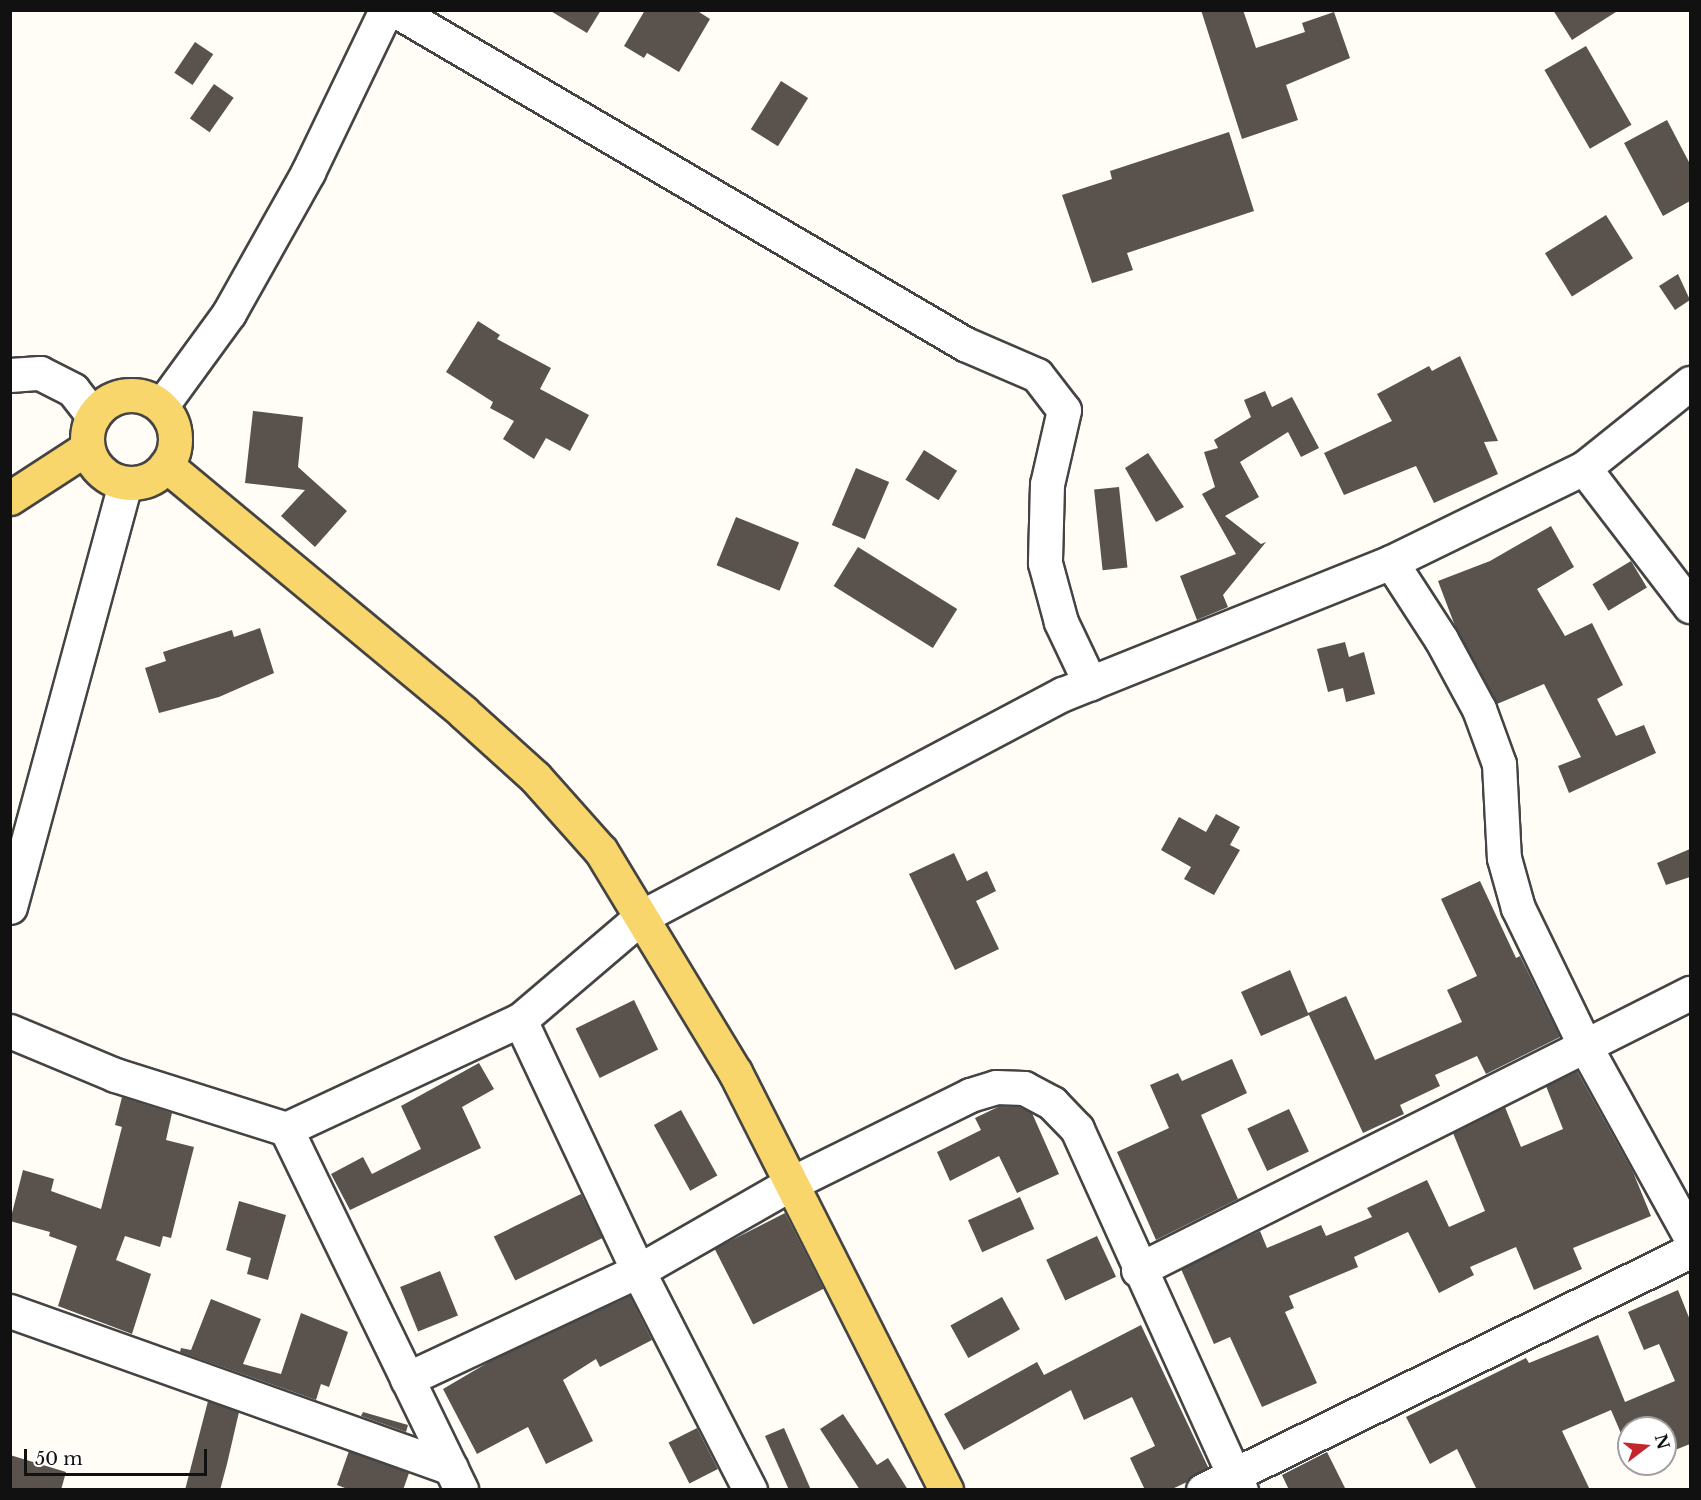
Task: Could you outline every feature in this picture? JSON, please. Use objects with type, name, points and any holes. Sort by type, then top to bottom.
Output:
[{"type":"main road","points":[[133,393],[162,405],[176,434],[166,465],[142,482],[125,483],[100,472],[87,448],[87,431],[93,416],[103,404],[133,393]]},
{"type":"main road","points":[[10,498],[87,448]]},
{"type":"main road","points":[[166,465],[463,712],[536,777],[601,851],[735,1072],[946,1490]]},
{"type":"street","points":[[162,405],[229,313],[308,172],[386,10]]},
{"type":"street","points":[[394,10],[965,344],[1037,375],[1064,410],[1047,484],[1045,563],[1061,622],[1090,683]]},
{"type":"street","points":[[10,375],[40,373],[72,390],[93,416]]},
{"type":"street","points":[[10,1031],[115,1075],[286,1129],[520,1020],[641,917],[1090,683],[1391,562],[1584,468],[1690,383]]},
{"type":"street","points":[[1584,468],[1690,606]]},
{"type":"street","points":[[10,906],[125,483]]},
{"type":"street","points":[[1391,562],[1441,639],[1479,709],[1499,764],[1504,858],[1518,908],[1585,1046],[1690,1236]]},
{"type":"street","points":[[1138,1270],[1690,993]]},
{"type":"street","points":[[520,1020],[639,1271],[750,1490]]},
{"type":"street","points":[[407,1380],[639,1271],[790,1184],[970,1095],[996,1087],[1024,1088],[1052,1103],[1077,1129],[1138,1270],[1237,1482]]},
{"type":"street","points":[[286,1129],[456,1479]]},
{"type":"street","points":[[1203,1490],[1237,1482],[1690,1251]]},
{"type":"street","points":[[10,1311],[456,1479]]},
{"type":"building","points":[[549,10],[601,10],[587,33]]},
{"type":"building","points":[[645,10],[696,10],[710,19],[679,72],[647,53],[644,58],[624,46]]},
{"type":"building","points":[[1201,10],[1243,10],[1256,48],[1305,32],[1302,23],[1334,12],[1350,58],[1286,85],[1298,120],[1242,139]]},
{"type":"building","points":[[1553,10],[1619,10],[1572,40]]},
{"type":"building","points":[[195,42],[213,54],[193,85],[174,73]]},
{"type":"building","points":[[1586,46],[1632,125],[1590,149],[1544,70]]},
{"type":"building","points":[[781,81],[808,98],[778,146],[751,129]]},
{"type":"building","points":[[214,84],[234,98],[210,132],[190,118]]},
{"type":"building","points":[[1667,120],[1690,164],[1690,201],[1663,216],[1624,143]]},
{"type":"building","points":[[1229,132],[1254,211],[1127,253],[1133,270],[1092,283],[1062,195],[1112,179],[1110,171]]},
{"type":"building","points":[[1606,215],[1633,258],[1572,296],[1545,253]]},
{"type":"building","points":[[1678,274],[1690,300],[1675,310],[1659,286]]},
{"type":"building","points":[[478,321],[500,335],[497,339],[551,368],[540,389],[589,415],[570,451],[546,438],[534,459],[503,439],[514,421],[490,408],[493,402],[446,372]]},
{"type":"building","points":[[1460,356],[1498,441],[1484,442],[1498,474],[1434,503],[1416,466],[1344,495],[1324,453],[1392,421],[1377,394],[1429,366],[1432,371]]},
{"type":"building","points":[[1265,391],[1272,407],[1292,397],[1319,448],[1301,457],[1288,432],[1240,462],[1259,497],[1225,516],[1261,544],[1266,542],[1223,595],[1228,607],[1197,620],[1180,576],[1236,554],[1202,494],[1215,487],[1204,452],[1218,448],[1214,440],[1251,417],[1244,400]]},
{"type":"building","points":[[253,411],[303,417],[298,467],[347,511],[315,547],[281,516],[305,490],[245,483]]},
{"type":"building","points":[[924,450],[957,471],[939,500],[905,480]]},
{"type":"building","points":[[1148,453],[1184,507],[1156,522],[1125,468]]},
{"type":"building","points":[[856,468],[889,482],[865,539],[832,525]]},
{"type":"building","points":[[1119,487],[1127,568],[1103,570],[1094,490]]},
{"type":"building","points":[[736,517],[799,542],[780,591],[717,565]]},
{"type":"building","points":[[1551,526],[1574,567],[1537,589],[1565,636],[1592,623],[1623,685],[1597,699],[1616,736],[1644,725],[1656,753],[1569,793],[1558,766],[1581,757],[1544,684],[1497,704],[1455,626],[1438,581],[1490,561]]},
{"type":"building","points":[[858,547],[957,609],[933,648],[834,586]]},
{"type":"building","points":[[1631,561],[1647,588],[1608,611],[1592,584]]},
{"type":"building","points":[[260,628],[274,673],[219,697],[159,713],[145,668],[166,661],[163,652],[232,630],[234,637]]},
{"type":"building","points":[[1345,642],[1349,657],[1364,652],[1375,694],[1346,702],[1343,688],[1328,692],[1317,649]]},
{"type":"building","points":[[1216,814],[1240,827],[1230,845],[1240,850],[1214,895],[1184,879],[1191,867],[1161,850],[1179,817],[1206,832]]},
{"type":"building","points":[[1690,849],[1690,877],[1666,885],[1657,863]]},
{"type":"building","points":[[954,853],[967,881],[987,871],[996,891],[976,901],[999,949],[955,970],[909,874]]},
{"type":"building","points":[[1480,881],[1516,958],[1520,956],[1560,1037],[1486,1074],[1477,1056],[1435,1075],[1440,1086],[1400,1105],[1404,1114],[1363,1133],[1309,1015],[1261,1036],[1241,992],[1290,970],[1308,1013],[1346,996],[1375,1060],[1462,1022],[1447,990],[1477,976],[1441,899]]},
{"type":"building","points":[[634,1000],[658,1049],[600,1078],[576,1028]]},
{"type":"building","points":[[1232,1059],[1247,1093],[1201,1115],[1238,1199],[1156,1240],[1117,1152],[1169,1128],[1150,1085],[1178,1073],[1182,1081]]},
{"type":"building","points":[[479,1063],[494,1089],[462,1107],[481,1148],[350,1210],[331,1174],[363,1157],[372,1174],[421,1149],[401,1106]]},
{"type":"building","points":[[1577,1071],[1633,1172],[1651,1216],[1573,1248],[1582,1269],[1534,1290],[1516,1247],[1470,1267],[1474,1275],[1439,1293],[1408,1232],[1354,1257],[1358,1267],[1289,1296],[1294,1308],[1285,1312],[1317,1383],[1262,1407],[1230,1337],[1214,1344],[1181,1269],[1260,1231],[1267,1248],[1321,1225],[1326,1236],[1372,1217],[1367,1208],[1427,1180],[1449,1227],[1485,1211],[1453,1133],[1505,1107],[1521,1147],[1563,1129],[1546,1086]]},
{"type":"building","points":[[122,1097],[172,1113],[166,1140],[194,1147],[171,1238],[163,1236],[160,1247],[125,1236],[116,1260],[151,1274],[132,1334],[58,1306],[77,1246],[49,1236],[50,1232],[10,1221],[23,1170],[54,1179],[51,1191],[101,1209],[122,1127],[115,1125]]},
{"type":"building","points":[[1000,1106],[1019,1107],[1032,1113],[1059,1174],[1017,1193],[999,1156],[950,1181],[937,1152],[981,1130],[975,1118]]},
{"type":"building","points":[[1289,1109],[1309,1152],[1267,1171],[1247,1128]]},
{"type":"building","points":[[681,1110],[717,1176],[690,1191],[654,1125]]},
{"type":"building","points":[[581,1194],[602,1238],[515,1281],[494,1237]]},
{"type":"building","points":[[1020,1197],[1034,1229],[982,1252],[968,1220]]},
{"type":"building","points":[[239,1201],[286,1215],[268,1280],[247,1274],[251,1258],[226,1250]]},
{"type":"building","points":[[785,1213],[824,1289],[753,1325],[715,1249]]},
{"type":"building","points":[[1097,1236],[1116,1277],[1065,1300],[1046,1260]]},
{"type":"building","points":[[440,1271],[458,1316],[418,1332],[400,1287]]},
{"type":"building","points":[[1678,1290],[1690,1320],[1690,1444],[1677,1449],[1677,1416],[1617,1416],[1617,1424],[1611,1410],[1562,1431],[1590,1490],[1477,1490],[1457,1449],[1430,1464],[1406,1417],[1526,1358],[1529,1363],[1598,1335],[1625,1402],[1675,1381],[1659,1344],[1644,1350],[1628,1312]]},
{"type":"building","points":[[630,1296],[652,1340],[600,1367],[596,1359],[563,1380],[593,1441],[546,1464],[528,1427],[477,1454],[443,1389],[494,1359]]},
{"type":"building","points":[[1002,1297],[1020,1329],[968,1358],[950,1326]]},
{"type":"building","points":[[211,1299],[261,1319],[243,1364],[281,1374],[301,1313],[348,1332],[329,1387],[321,1384],[316,1400],[180,1352],[181,1348],[191,1350]]},
{"type":"building","points":[[1141,1325],[1208,1467],[1187,1482],[1170,1490],[1145,1490],[1130,1458],[1155,1446],[1132,1397],[1084,1420],[1071,1390],[964,1450],[944,1414],[1037,1362],[1044,1375]]},
{"type":"building","points":[[208,1401],[239,1412],[227,1464],[220,1490],[185,1490]]},
{"type":"building","points":[[363,1412],[408,1425],[406,1432],[361,1416]]},
{"type":"building","points":[[843,1414],[877,1465],[888,1458],[908,1490],[860,1490],[820,1429]]},
{"type":"building","points":[[697,1428],[718,1469],[689,1484],[668,1443]]},
{"type":"building","points":[[784,1428],[811,1490],[789,1490],[765,1436]]},
{"type":"building","points":[[349,1451],[409,1473],[403,1490],[350,1490],[337,1485]]},
{"type":"building","points":[[1327,1452],[1346,1490],[1289,1490],[1282,1475]]},
{"type":"building","points":[[10,1455],[66,1472],[61,1490],[10,1490]]}]
